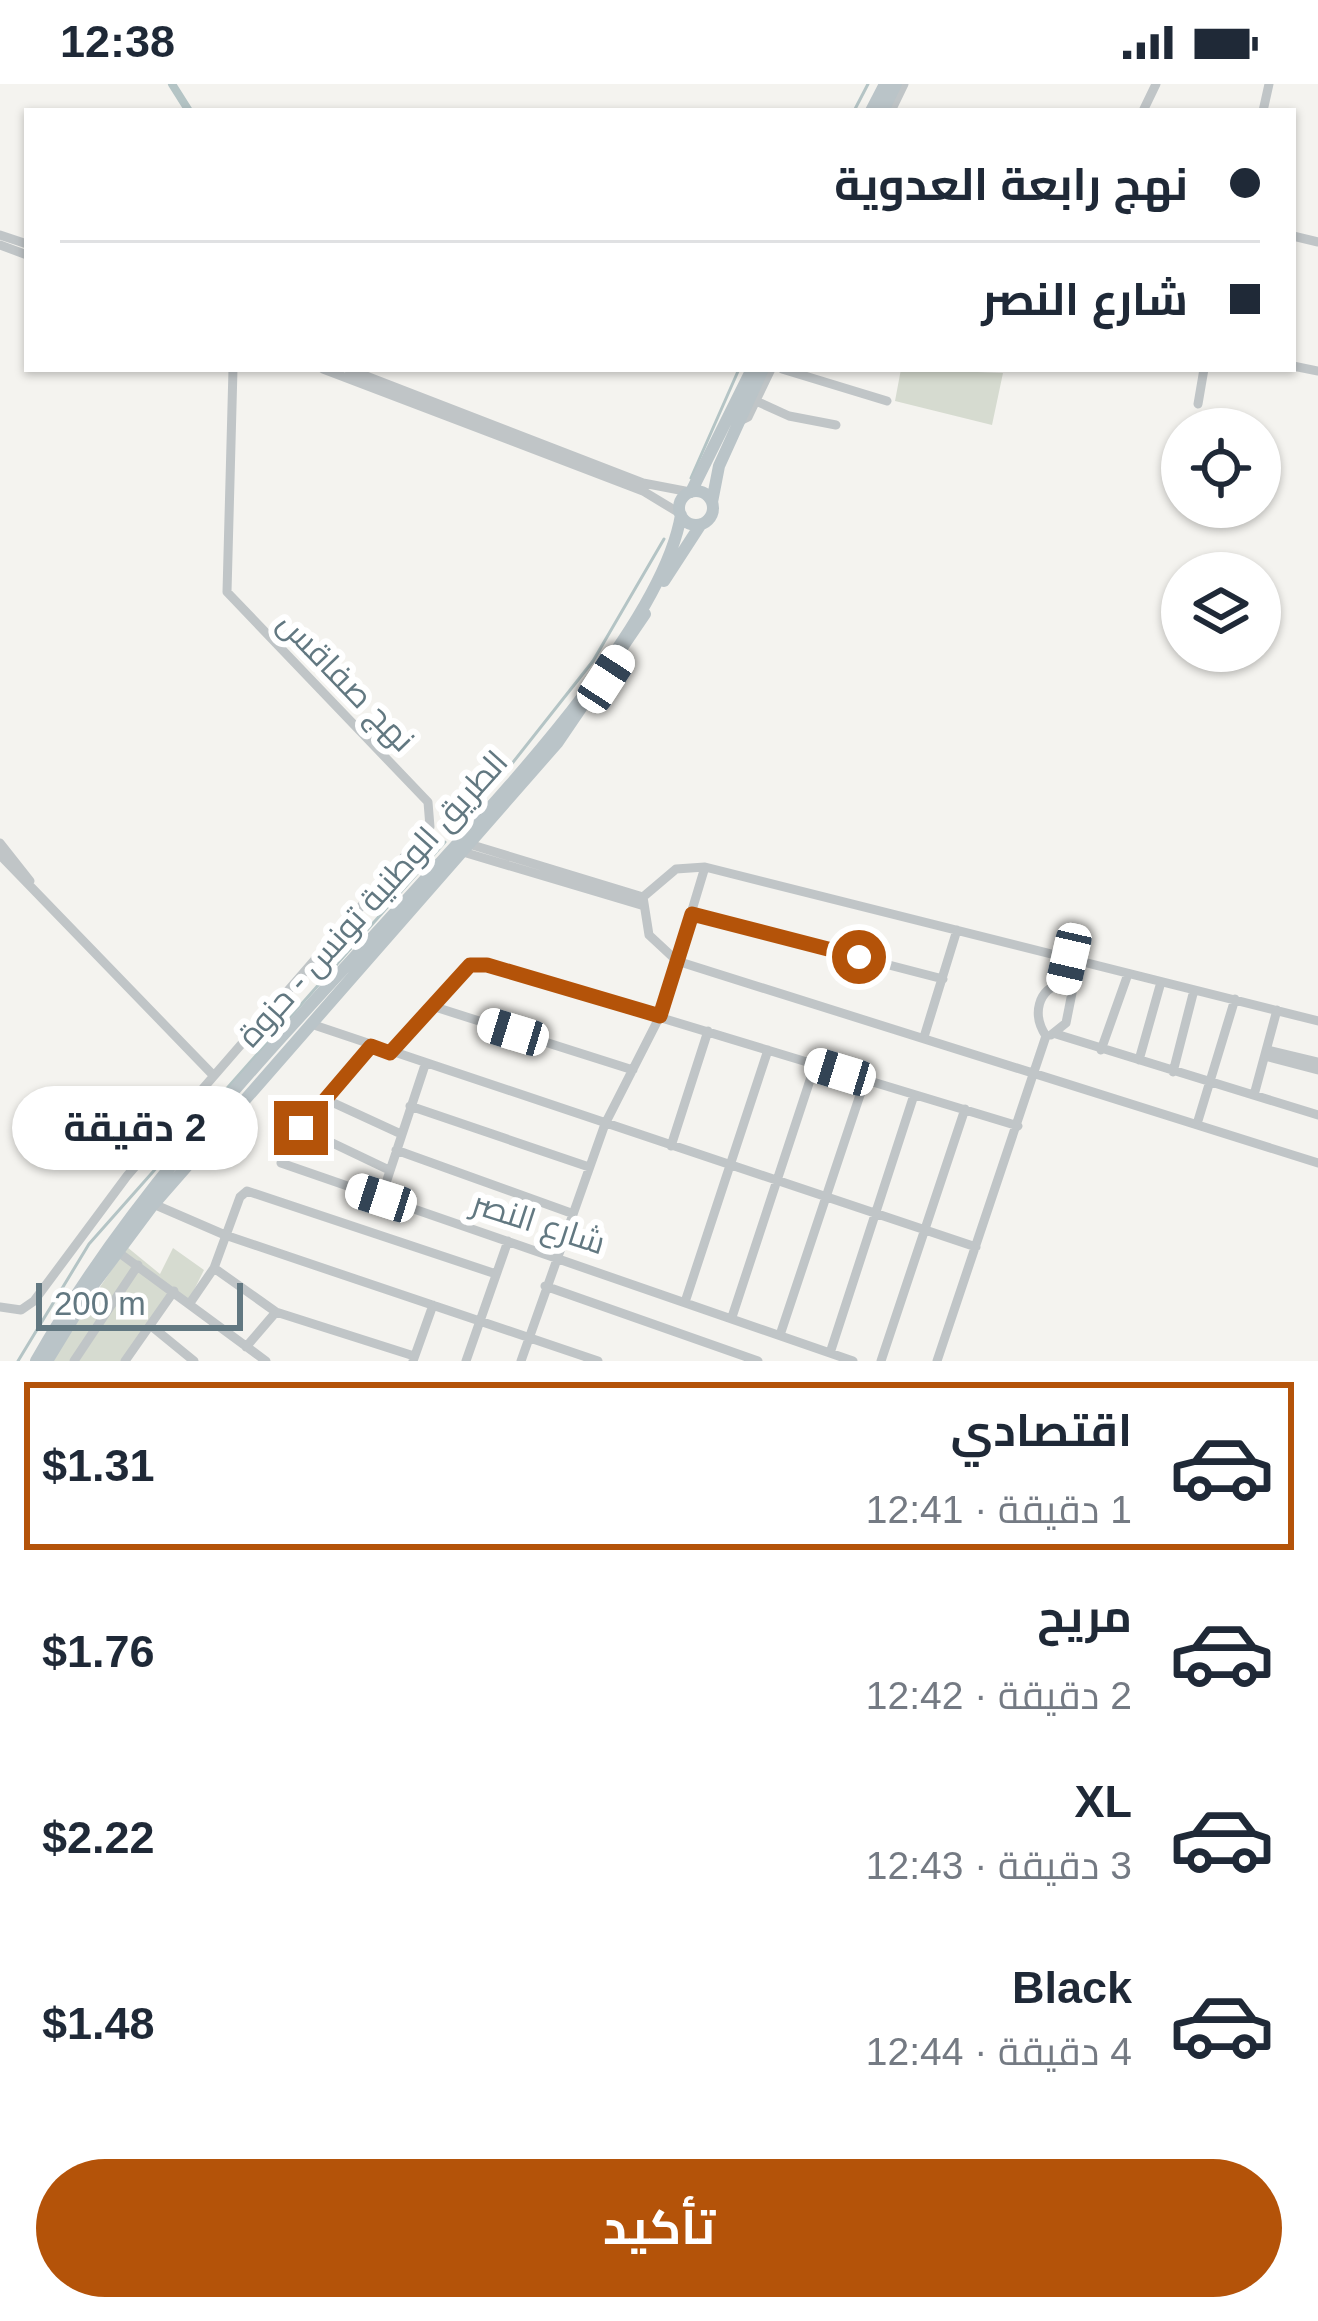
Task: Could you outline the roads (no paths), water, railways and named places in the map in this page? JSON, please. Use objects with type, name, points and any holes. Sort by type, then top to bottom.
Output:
[{"type":"main road","points":[[751,372],[691,492],[681,501],[681,514],[701,524],[711,515],[719,466],[765,372]]},
{"type":"main road","points":[[691,492],[704,493],[712,502]]},
{"type":"main road","name":"الطريق الوطنية تونس - حزوة","points":[[47,1361],[148,1202],[555,730],[636,614],[671,547],[681,514]]},
{"type":"main road","name":"الطريق الوطنية تونس - حزوة","points":[[36,1361],[110,1242],[311,1024],[595,694],[701,524]]},
{"type":"street","name":"نهج صفاقس","points":[[0,1307],[21,1310],[34,1301],[78,1236],[427,833],[431,819],[428,802],[227,592],[233,372]]},
{"type":"street","points":[[331,372],[643,490],[681,514]]},
{"type":"street","points":[[355,372],[643,483],[691,492]]},
{"type":"street","points":[[739,422],[748,417],[766,372]]},
{"type":"street","points":[[792,372],[887,401]]},
{"type":"street","points":[[1198,404],[1203,372]]},
{"type":"street","points":[[756,401],[789,416],[836,425]]},
{"type":"street","points":[[0,843],[213,1076]]},
{"type":"street","points":[[466,848],[642,901]]},
{"type":"street","points":[[0,855],[27,877]]},
{"type":"street","points":[[642,901],[676,869],[705,867],[1318,1021]]},
{"type":"street","points":[[521,1361],[605,1124],[660,1016],[705,867]]},
{"type":"street","points":[[642,901],[655,946],[677,961],[1318,1162]]},
{"type":"street","points":[[692,914],[943,979]]},
{"type":"street","points":[[924,1037],[957,930]]},
{"type":"street","points":[[937,1361],[1035,1074],[1072,1001],[1064,983],[1069,959]]},
{"type":"street","points":[[390,1053],[470,965],[487,965],[1018,1126]]},
{"type":"street","points":[[1101,1050],[1128,974]]},
{"type":"street","points":[[1139,1060],[1161,982]]},
{"type":"street","points":[[1064,983],[1050,987],[1040,1003],[1038,1020],[1051,1035],[1318,1115]]},
{"type":"street","points":[[1174,1072],[1194,990]]},
{"type":"street","points":[[1198,1124],[1235,999]]},
{"type":"street","points":[[432,1006],[633,1070]]},
{"type":"street","points":[[1254,1095],[1277,1010]]},
{"type":"street","points":[[311,1024],[976,1247]]},
{"type":"street","points":[[671,1146],[708,1031]]},
{"type":"street","points":[[371,1046],[301,1128],[389,1170]]},
{"type":"street","points":[[686,1299],[769,1050]]},
{"type":"street","points":[[1266,1053],[1318,1066]]},
{"type":"street","points":[[381,1198],[424,1065]]},
{"type":"street","points":[[732,1317],[815,1065]]},
{"type":"street","points":[[780,1335],[865,1080]]},
{"type":"street","points":[[830,1353],[914,1095]]},
{"type":"street","points":[[325,1099],[401,1134]]},
{"type":"street","points":[[410,1106],[589,1167]]},
{"type":"street","points":[[881,1361],[965,1109]]},
{"type":"street","name":"شارع النصر","points":[[301,1128],[279,1156],[281,1163],[686,1299],[853,1361]]},
{"type":"street","points":[[396,1150],[571,1213]]},
{"type":"street","points":[[190,1303],[214,1268],[240,1197],[252,1190],[496,1274]]},
{"type":"street","points":[[148,1202],[225,1235],[598,1361]]},
{"type":"street","points":[[466,1361],[508,1241]]},
{"type":"street","points":[[118,1252],[266,1361]]},
{"type":"street","points":[[74,1361],[138,1265]]},
{"type":"street","points":[[214,1268],[276,1312],[414,1358],[433,1305]]},
{"type":"street","points":[[545,1286],[756,1361]]},
{"type":"street","points":[[124,1361],[175,1291]]},
{"type":"street","points":[[246,1347],[276,1312]]},
{"type":"street","points":[[150,1325],[194,1361]]},
{"type":"waterway","points":[[172,84],[187,108]]},
{"type":"waterway","points":[[856,108],[868,84]]},
{"type":"waterway","points":[[691,478],[738,372]]},
{"type":"waterway","points":[[499,780],[593,661],[664,539]]},
{"type":"waterway","points":[[18,1361],[89,1244],[445,842]]}]
